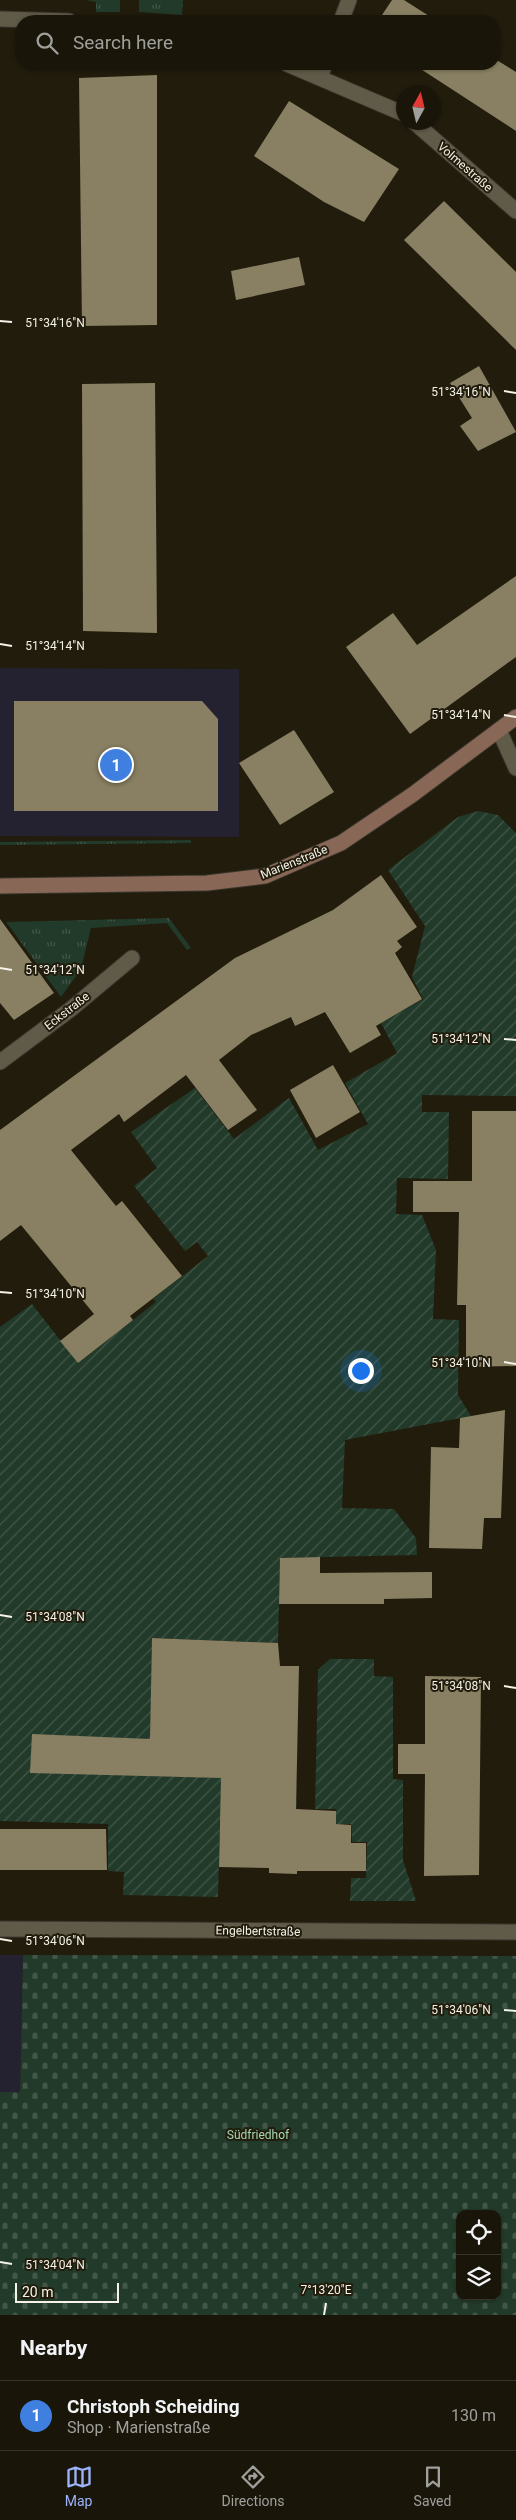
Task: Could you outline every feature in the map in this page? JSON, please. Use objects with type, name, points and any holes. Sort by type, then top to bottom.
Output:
[{"type":"street","points":[[343,15],[349,0]]},
{"type":"street","points":[[0,19],[15,19]]},
{"type":"street","points":[[323,71],[396,110]]},
{"type":"street","name":"Volmestraße","points":[[423,130],[516,211]]},
{"type":"street","name":"Marienstraße","points":[[0,886],[207,883],[265,876],[341,843],[412,795],[516,717]]},
{"type":"street","points":[[499,730],[516,768]]},
{"type":"street","name":"Eckstraße","points":[[0,1062],[71,1009],[132,958]]},
{"type":"street","name":"Engelbertstraße","points":[[0,1929],[516,1932]]},
{"type":"shaded area","points":[[0,668],[239,669],[239,837],[0,836]]},
{"type":"shaded area","points":[[0,1955],[23,1955],[20,2092],[0,2092]]},
{"type":"green space","points":[[86,0],[120,0],[120,12],[96,12],[96,2]]},
{"type":"green space","points":[[139,0],[183,0],[182,15],[139,12]]},
{"type":"green space","points":[[478,811],[498,815],[516,833],[516,1096],[422,1095],[422,1112],[449,1112],[448,1179],[397,1178],[396,1214],[422,1215],[436,1250],[433,1319],[459,1320],[458,1395],[471,1416],[345,1440],[342,1508],[394,1509],[416,1538],[417,1555],[280,1558],[278,1643],[152,1638],[150,1776],[296,1779],[297,1846],[220,1818],[218,1897],[123,1895],[124,1872],[108,1871],[108,1824],[0,1821],[0,1327],[32,1304],[78,1363],[156,1302],[153,1299],[208,1256],[197,1242],[185,1251],[134,1186],[157,1168],[131,1132],[195,1088],[234,1139],[289,1098],[318,1150],[368,1124],[345,1083],[397,1053],[381,1023],[423,999],[412,977],[425,926],[388,870],[458,817]]},
{"type":"green space","points":[[191,840],[191,843],[0,845],[0,842]]},
{"type":"green space","points":[[169,918],[191,948],[187,950],[167,923],[91,928],[81,969],[61,997],[6,922]]},
{"type":"green space","points":[[330,1659],[374,1659],[374,1676],[393,1677],[393,1779],[403,1780],[403,1860],[416,1901],[350,1901],[351,1878],[366,1878],[367,1842],[352,1842],[351,1824],[336,1824],[336,1809],[315,1809],[318,1670]]},
{"type":"green space","name":"Südfriedhof","points":[[23,1955],[516,1956],[516,2315],[0,2315],[0,2092],[20,2092]]},
{"type":"building","points":[[392,0],[404,0],[428,15],[382,15]]},
{"type":"building","points":[[501,63],[516,72],[516,131],[422,70],[501,70]]},
{"type":"building","points":[[157,75],[157,325],[82,326],[79,78]]},
{"type":"building","points":[[289,101],[399,169],[364,222],[324,202],[254,156]]},
{"type":"building","points":[[444,201],[516,272],[516,350],[404,240]]},
{"type":"building","points":[[299,257],[305,285],[236,300],[231,271]]},
{"type":"building","points":[[479,366],[516,432],[478,451],[460,426],[472,418],[450,383]]},
{"type":"building","points":[[155,383],[157,633],[83,631],[82,384]]},
{"type":"building","points":[[516,576],[516,657],[410,734],[346,647],[393,613],[417,645]]},
{"type":"building","points":[[14,701],[202,701],[218,719],[218,811],[14,811]]},
{"type":"building","points":[[294,730],[334,792],[280,825],[239,763]]},
{"type":"building","points":[[381,875],[417,927],[397,941],[402,947],[395,953],[422,999],[376,1026],[381,1035],[350,1053],[325,1012],[295,1026],[291,1017],[251,1035],[219,1060],[257,1110],[228,1130],[186,1075],[124,1122],[119,1114],[71,1150],[116,1206],[122,1201],[182,1276],[130,1316],[133,1320],[78,1363],[60,1341],[94,1314],[21,1225],[0,1241],[0,1130],[235,958],[333,910]]},
{"type":"building","points":[[0,919],[54,993],[14,1020],[0,1003]]},
{"type":"building","points":[[333,1065],[360,1112],[316,1138],[290,1090]]},
{"type":"building","points":[[472,1111],[516,1111],[516,1366],[466,1367],[466,1305],[457,1305],[459,1212],[413,1212],[413,1181],[472,1181]]},
{"type":"building","points":[[505,1410],[501,1518],[484,1518],[482,1549],[429,1548],[431,1447],[459,1448],[460,1418]]},
{"type":"building","points":[[320,1557],[320,1573],[432,1572],[432,1598],[384,1599],[384,1604],[279,1604],[280,1558]]},
{"type":"building","points":[[152,1638],[278,1643],[280,1666],[299,1666],[296,1809],[336,1811],[336,1824],[351,1825],[351,1843],[366,1843],[366,1871],[297,1871],[297,1874],[269,1873],[269,1868],[219,1867],[221,1778],[30,1773],[32,1734],[150,1739]]},
{"type":"building","points":[[425,1676],[481,1677],[479,1875],[424,1876],[425,1774],[398,1774],[398,1744],[425,1744]]},
{"type":"building","points":[[0,1829],[106,1829],[107,1870],[0,1870]]},
{"type":"place","name":"Christoph Scheiding","points":[[116,765]]}]
